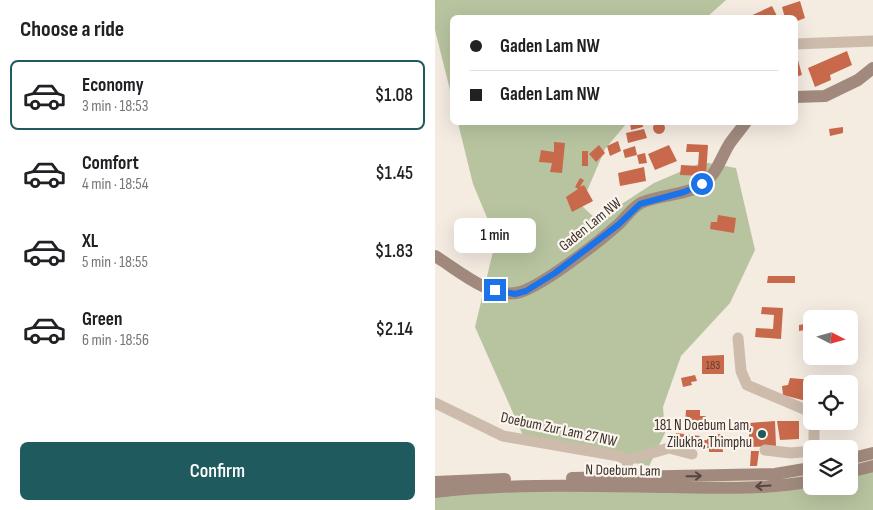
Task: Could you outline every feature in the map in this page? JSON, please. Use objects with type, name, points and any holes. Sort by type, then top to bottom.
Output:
[{"type":"main road","points":[[798,97],[825,96],[858,80],[873,68]]},
{"type":"main road","name":"Gaden Lam NW","points":[[435,256],[485,287],[515,294],[526,291],[563,267],[618,225],[640,204],[684,192],[702,184],[713,174],[730,143],[744,125]]},
{"type":"main road","points":[[858,457],[873,453]]},
{"type":"main road","points":[[858,470],[873,466]]},
{"type":"main road","name":"N Doebum Lam","points":[[435,492],[534,485],[775,474],[803,469]]},
{"type":"main road","name":"N Doebum Lam","points":[[435,482],[628,482],[731,488],[803,483]]},
{"type":"street","points":[[798,44],[873,41]]},
{"type":"street","points":[[738,338],[741,371],[747,385],[803,409]]},
{"type":"street","name":"Doebum Zur Lam 27 NW","points":[[435,403],[503,436],[619,456],[627,460],[628,482]]},
{"type":"street","points":[[627,460],[669,448],[692,454]]},
{"type":"street","points":[[765,450],[791,453],[803,451]]},
{"type":"green space","points":[[435,0],[726,0],[709,15],[450,15],[450,90],[435,30]]},
{"type":"green space","points":[[458,125],[625,125],[605,149],[581,205],[597,220],[654,183],[703,162],[736,168],[755,250],[730,303],[681,356],[663,407],[665,433],[649,466],[525,440],[475,327],[496,239],[473,184]]},
{"type":"green space","points":[[873,467],[873,510],[435,510],[435,491],[803,487],[803,495],[858,495],[858,470]]},
{"type":"building","points":[[800,1],[805,18],[798,21],[798,15],[784,15],[782,7]]},
{"type":"building","points":[[772,6],[776,15],[752,15]]},
{"type":"building","points":[[847,51],[852,65],[830,75],[831,80],[815,87],[808,68]]},
{"type":"building","points":[[798,60],[802,75],[798,76]]},
{"type":"building","points":[[630,125],[643,125],[643,127],[631,130]]},
{"type":"building","points":[[654,125],[665,126],[665,130],[661,134],[657,134],[653,130]]},
{"type":"building","points":[[843,127],[843,133],[830,136],[829,129]]},
{"type":"building","points":[[644,129],[647,138],[628,143],[626,133]]},
{"type":"building","points":[[618,141],[621,151],[610,156],[607,146]]},
{"type":"building","points":[[554,142],[565,143],[562,173],[550,172],[552,163],[539,162],[541,150],[554,152]]},
{"type":"building","points":[[687,144],[708,145],[706,176],[680,175],[681,165],[698,166],[699,152],[686,152]]},
{"type":"building","points":[[599,145],[605,153],[596,162],[589,154]]},
{"type":"building","points":[[669,145],[677,161],[655,170],[648,154]]},
{"type":"building","points":[[635,146],[637,155],[625,158],[623,150]]},
{"type":"building","points":[[582,151],[588,151],[588,166],[582,166]]},
{"type":"building","points":[[645,153],[647,163],[639,164],[637,155]]},
{"type":"building","points":[[644,167],[646,181],[620,186],[618,173]]},
{"type":"building","points":[[580,178],[584,180],[580,187],[584,185],[593,201],[572,212],[566,197],[578,189],[575,187]]},
{"type":"building","points":[[718,215],[736,218],[734,233],[710,229],[711,222],[717,222]]},
{"type":"building","points":[[768,276],[795,276],[795,283],[767,283]]},
{"type":"building","points":[[762,307],[783,308],[781,339],[755,337],[756,328],[773,329],[774,315],[761,314]]},
{"type":"building","points":[[803,324],[803,330],[799,331],[799,325]]},
{"type":"building","points":[[724,355],[724,374],[702,374],[702,356]]},
{"type":"building","points":[[695,375],[697,381],[691,382],[692,385],[683,387],[681,378]]},
{"type":"building","points":[[790,378],[803,379],[803,400],[783,395],[782,386],[788,385]]},
{"type":"building","points":[[686,410],[700,410],[700,416],[706,416],[705,430],[689,430],[689,424],[685,424]]},
{"type":"building","name":"181 N Doebum Lam, Zilukha, Thimphu","points":[[775,421],[776,446],[749,447],[749,423]]},
{"type":"building","points":[[777,421],[799,421],[799,439],[780,440]]},
{"type":"building","points":[[676,433],[700,436],[699,447],[677,445]]},
{"type":"building","points":[[707,434],[722,434],[723,452],[709,452],[709,448],[704,448],[704,440],[707,440]]},
{"type":"building","points":[[751,451],[759,451],[757,466],[750,466]]},
{"type":"place","name":"181 N Doebum Lam, Zilukha, Thimphu","points":[[762,434]]},
{"type":"route","points":[[495,290],[515,294],[526,291],[555,273],[618,225],[640,204],[684,192],[702,184]]}]
